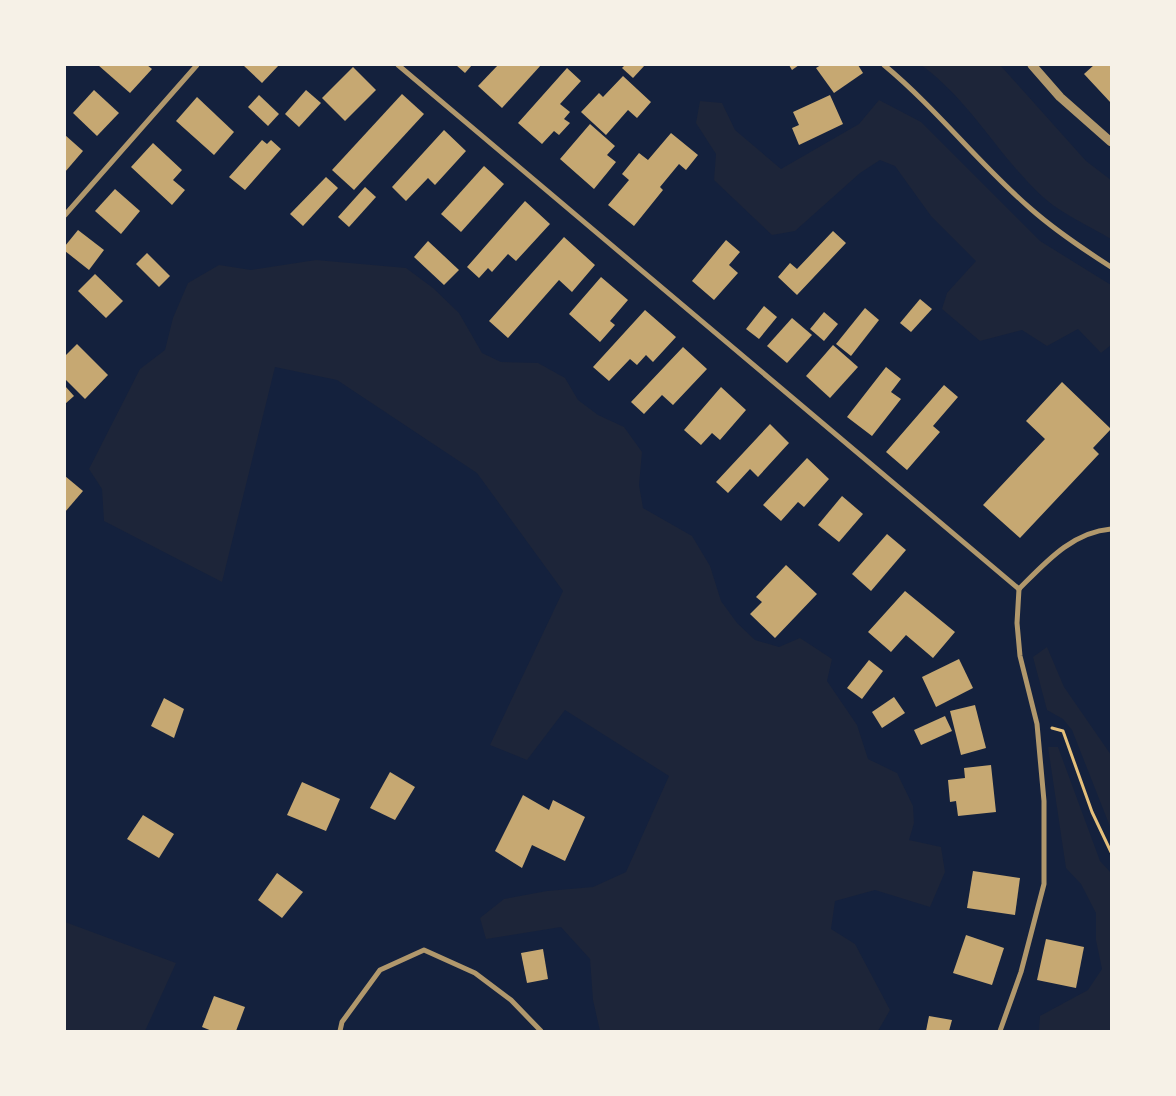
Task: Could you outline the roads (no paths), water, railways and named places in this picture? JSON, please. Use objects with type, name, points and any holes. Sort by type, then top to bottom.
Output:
[{"type":"street","points":[[65,215],[197,65]]},
{"type":"street","points":[[398,65],[1019,589]]},
{"type":"street","points":[[884,65],[913,89],[1030,208],[1056,230],[1111,268]]},
{"type":"street","points":[[1032,65],[1060,96],[1111,142]]},
{"type":"street","points":[[1000,1031],[1021,972],[1044,884],[1044,801],[1037,724],[1020,656],[1017,623],[1019,589],[1070,542],[1099,530],[1111,529]]},
{"type":"street","points":[[340,1031],[342,1022],[380,970],[424,950],[475,973],[511,1000],[541,1031]]}]
